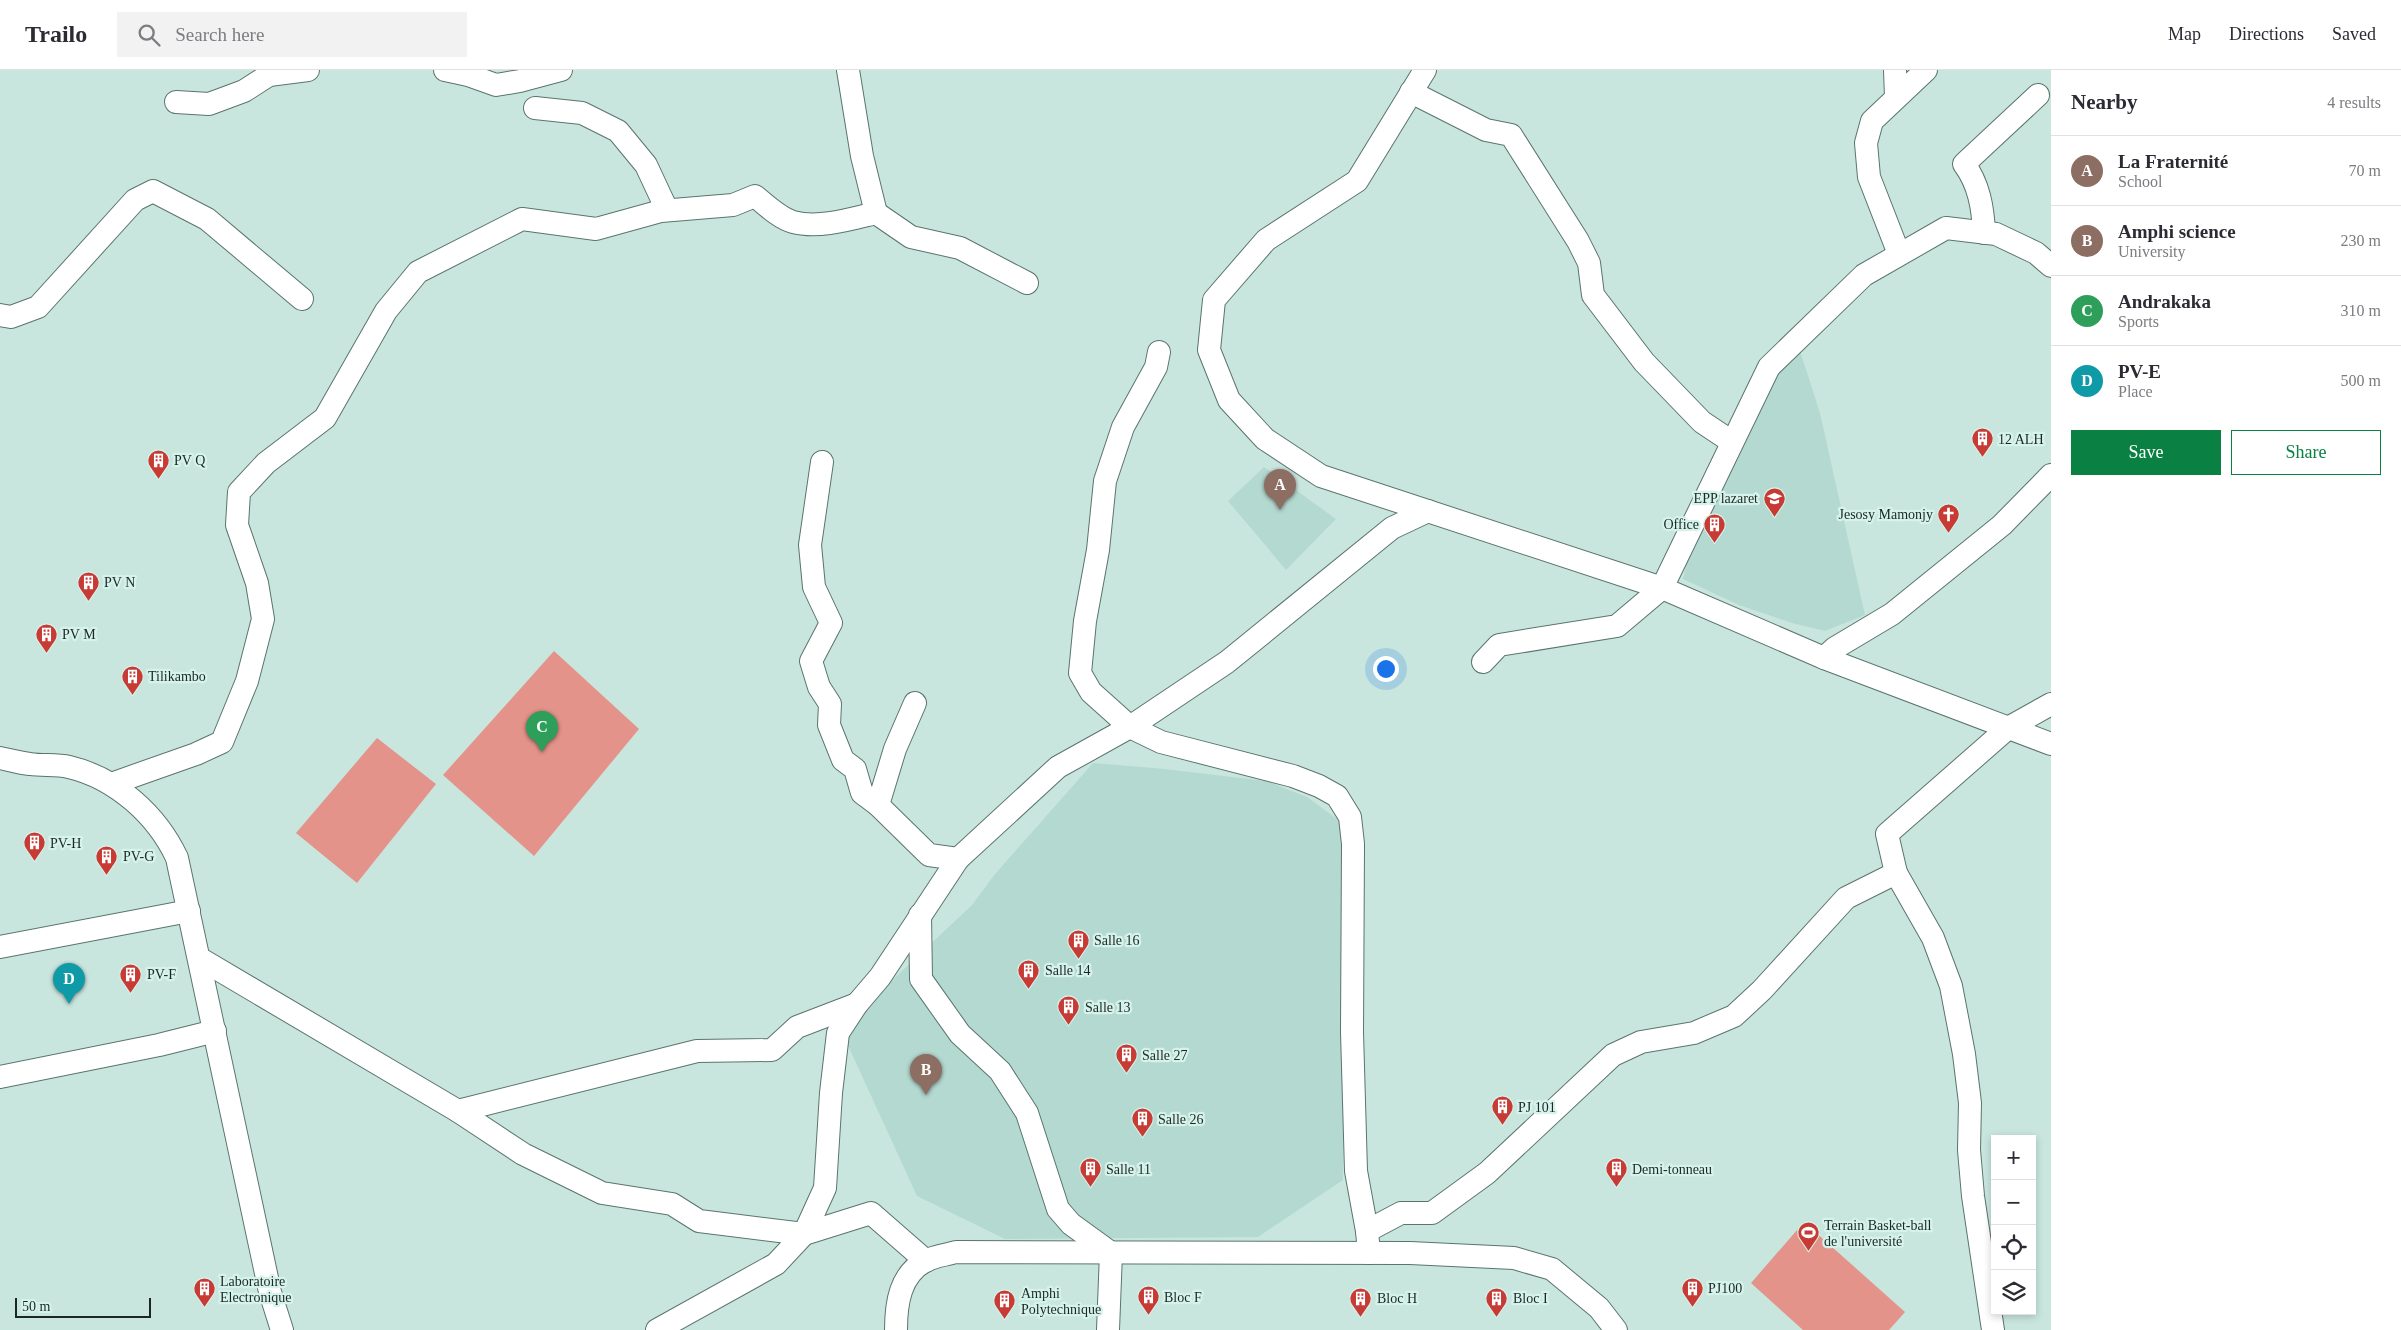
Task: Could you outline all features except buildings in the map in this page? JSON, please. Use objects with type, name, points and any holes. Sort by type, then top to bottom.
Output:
[{"type":"street","points":[[176,102],[209,104],[244,91],[269,75],[308,70]]},
{"type":"street","points":[[445,70],[468,74],[496,85],[561,70]]},
{"type":"street","points":[[848,70],[862,156],[876,213],[911,237],[960,248],[1026,283]]},
{"type":"street","points":[[1425,70],[1358,180],[1266,240],[1214,300],[1209,350],[1228,400],[1265,439],[1321,476],[1662,588],[1824,658],[2051,744]]},
{"type":"street","points":[[1895,70],[1896,97]]},
{"type":"street","points":[[1899,254],[1869,177],[1866,143],[1872,121],[1926,70]]},
{"type":"street","points":[[1411,92],[1486,130],[1512,135],[1578,241],[1589,263],[1593,295],[1644,362],[1702,422],[1732,442]]},
{"type":"street","points":[[1984,233],[1983,207],[1970,172],[1964,164],[2038,96]]},
{"type":"street","points":[[535,108],[582,113],[618,131],[646,165],[667,210]]},
{"type":"street","points":[[0,315],[11,317],[38,307],[134,200],[153,191],[207,219],[302,299]]},
{"type":"street","points":[[111,784],[196,754],[222,742],[247,681],[263,619],[257,583],[237,525],[239,492],[266,463],[326,418],[386,310],[418,272],[522,219],[596,230],[667,210],[733,205],[755,196],[780,216],[793,222],[833,224],[876,213]]},
{"type":"street","points":[[1483,662],[1499,645],[1617,626],[1662,588],[1732,442],[1770,368],[1864,275],[1946,228],[1996,234],[2036,253],[2051,266]]},
{"type":"street","points":[[1159,352],[1156,367],[1123,427],[1105,481],[1098,550],[1085,621],[1080,673],[1091,692],[1130,727],[1161,742],[1293,776],[1319,786],[1337,796],[1350,817],[1353,844],[1352,1032],[1356,1171],[1367,1230],[1369,1253]]},
{"type":"street","points":[[822,462],[810,545],[814,587],[831,623],[811,662],[819,687],[830,704],[829,725],[843,760],[855,769],[862,793],[878,805],[930,855],[958,859]]},
{"type":"street","points":[[1824,658],[1835,648],[1892,614],[2002,525],[2051,475]]},
{"type":"street","points":[[657,1330],[776,1264],[804,1234],[825,1188],[831,1093],[838,1033],[857,1004],[880,977],[958,859],[1058,767],[1130,727],[1227,662],[1392,528],[1428,511]]},
{"type":"street","points":[[878,805],[895,749],[915,703]]},
{"type":"street","points":[[1993,1330],[1973,1196],[1969,1150],[1970,1103],[1964,1054],[1951,986],[1933,938],[1896,873],[1887,834],[2008,728],[2051,704]]},
{"type":"street","points":[[0,758],[30,764],[66,766],[86,771],[111,784],[131,798],[168,838],[177,858],[270,1292],[282,1330]]},
{"type":"street","points":[[1367,1230],[1401,1213],[1432,1213],[1487,1172],[1613,1055],[1641,1042],[1694,1034],[1734,1016],[1762,990],[1846,898],[1896,873]]},
{"type":"street","points":[[0,947],[189,910]]},
{"type":"street","points":[[920,915],[921,979],[960,1034],[1000,1071],[1027,1113],[1058,1209],[1071,1224],[1111,1253]]},
{"type":"street","points":[[199,958],[458,1111],[523,1154],[602,1193],[672,1204],[699,1221],[804,1234],[871,1213],[926,1261]]},
{"type":"street","points":[[458,1111],[697,1051],[772,1050],[797,1027],[857,1004]]},
{"type":"street","points":[[0,1078],[159,1045],[214,1031]]},
{"type":"street","points":[[896,1330],[896,1310],[907,1275],[926,1261],[956,1252],[1369,1253],[1514,1258],[1552,1268],[1599,1308],[1616,1330]]},
{"type":"street","points":[[1108,1330],[1111,1253]]},
{"type":"shaded area","name":"EPP lazaret","points":[[1800,351],[1820,413],[1865,615],[1825,631],[1792,623],[1739,605],[1683,579],[1690,548],[1782,365]]},
{"type":"shaded area","points":[[1264,467],[1336,519],[1286,570],[1228,501]]},
{"type":"shaded area","points":[[554,651],[639,729],[534,856],[443,775]]},
{"type":"shaded area","points":[[377,738],[436,784],[357,883],[296,833]]},
{"type":"shaded area","points":[[1093,763],[1266,781],[1307,797],[1344,824],[1343,1180],[1258,1237],[1005,1239],[917,1196],[845,1039],[886,986],[972,905],[995,874]]},
{"type":"shaded area","name":"Terrain Basket-ball de l'université","points":[[1804,1222],[1905,1312],[1889,1330],[1803,1330],[1751,1283]]},
{"type":"place","name":"12 ALH","points":[[1982,458]]},
{"type":"place","name":"PV Q","points":[[158,479]]},
{"type":"place","name":"La Fraternité","points":[[1280,510]]},
{"type":"place","name":"EPP lazaret","points":[[1774,517]]},
{"type":"place","name":"Jesosy Mamonjy","points":[[1949,533]]},
{"type":"place","name":"Office","points":[[1715,543]]},
{"type":"place","name":"PV N","points":[[88,601]]},
{"type":"place","name":"PV M","points":[[46,653]]},
{"type":"place","name":"Tilikambo","points":[[132,695]]},
{"type":"place","name":"Andrakaka","points":[[542,752]]},
{"type":"place","name":"PV-H","points":[[34,862]]},
{"type":"place","name":"PV-G","points":[[107,875]]},
{"type":"place","name":"Salle 16","points":[[1078,959]]},
{"type":"place","name":"Salle 14","points":[[1029,989]]},
{"type":"place","name":"PV-F","points":[[131,993]]},
{"type":"place","name":"PV-E","points":[[69,1004]]},
{"type":"place","name":"Salle 13","points":[[1069,1026]]},
{"type":"place","name":"Salle 27","points":[[1126,1074]]},
{"type":"place","name":"Amphi science","points":[[926,1095]]},
{"type":"place","name":"PJ 101","points":[[1502,1126]]},
{"type":"place","name":"Salle 26","points":[[1142,1138]]},
{"type":"place","name":"Salle 11","points":[[1090,1188]]},
{"type":"place","name":"Demi-tonneau","points":[[1616,1188]]},
{"type":"place","name":"Terrain Basket-ball de l'université","points":[[1808,1252]]},
{"type":"place","name":"PJ100","points":[[1692,1307]]},
{"type":"place","name":"Laboratoire Electronique","points":[[204,1308]]},
{"type":"place","name":"Bloc F","points":[[1148,1316]]},
{"type":"place","name":"Bloc H","points":[[1361,1317]]},
{"type":"place","name":"Bloc I","points":[[1497,1317]]},
{"type":"place","name":"Amphi Polytechnique","points":[[1005,1320]]}]
